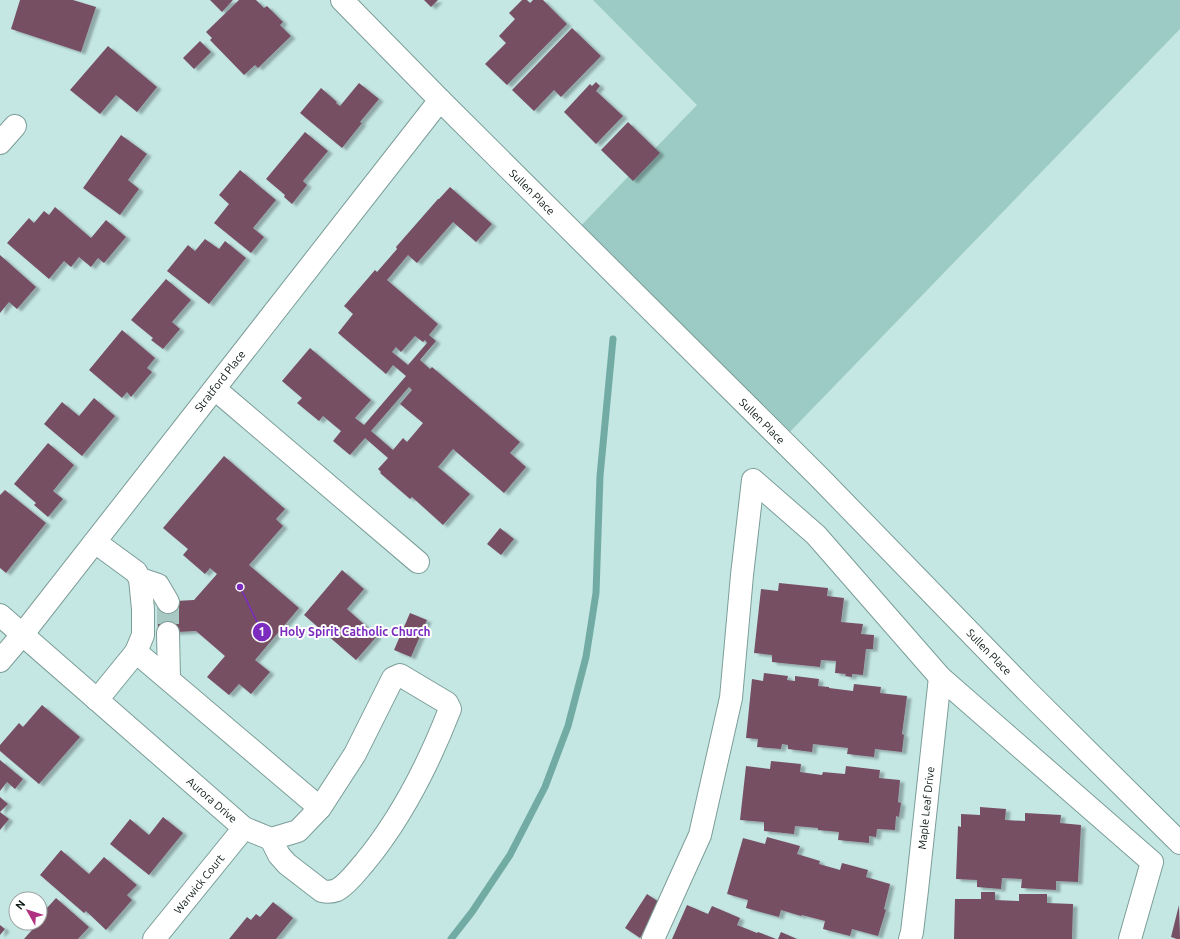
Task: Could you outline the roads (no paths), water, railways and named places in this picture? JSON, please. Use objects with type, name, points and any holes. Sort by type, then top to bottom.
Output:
[{"type":"street","name":"Sullen Place","points":[[342,0],[440,100],[819,477],[1027,691],[1180,843]]},
{"type":"street","name":"Stratford Place","points":[[0,662],[440,100]]},
{"type":"street","points":[[0,143],[15,126]]},
{"type":"street","points":[[215,388],[418,562]]},
{"type":"street","points":[[653,939],[700,835],[731,698],[742,575],[753,480],[816,535],[940,677],[1152,862],[1130,939]]},
{"type":"street","points":[[95,542],[136,572],[140,579],[143,609],[143,635],[136,652],[97,700]]},
{"type":"street","points":[[140,579],[158,585],[168,602]]},
{"type":"street","name":"Aurora Drive","points":[[0,615],[244,828],[271,839]]},
{"type":"street","points":[[168,633],[169,679]]},
{"type":"street","points":[[136,652],[320,808]]},
{"type":"street","points":[[400,675],[447,702],[450,709],[439,736],[420,777],[395,821],[376,849],[356,872],[343,885],[336,890],[329,892],[322,892],[287,864],[279,855],[271,839],[298,832],[320,808],[355,754],[393,678],[400,675]]},
{"type":"street","name":"Maple Leaf Drive","points":[[910,939],[940,677]]},
{"type":"street","name":"Warwick Court","points":[[154,939],[244,828]]},
{"type":"waterway","points":[[451,939],[472,912],[510,855],[545,787],[568,726],[586,657],[596,593],[600,476],[613,339]]},
{"type":"tunnel","points":[[168,602],[168,633]]},
{"type":"place","name":"Holy Spirit Catholic Church","points":[[240,587]]}]
